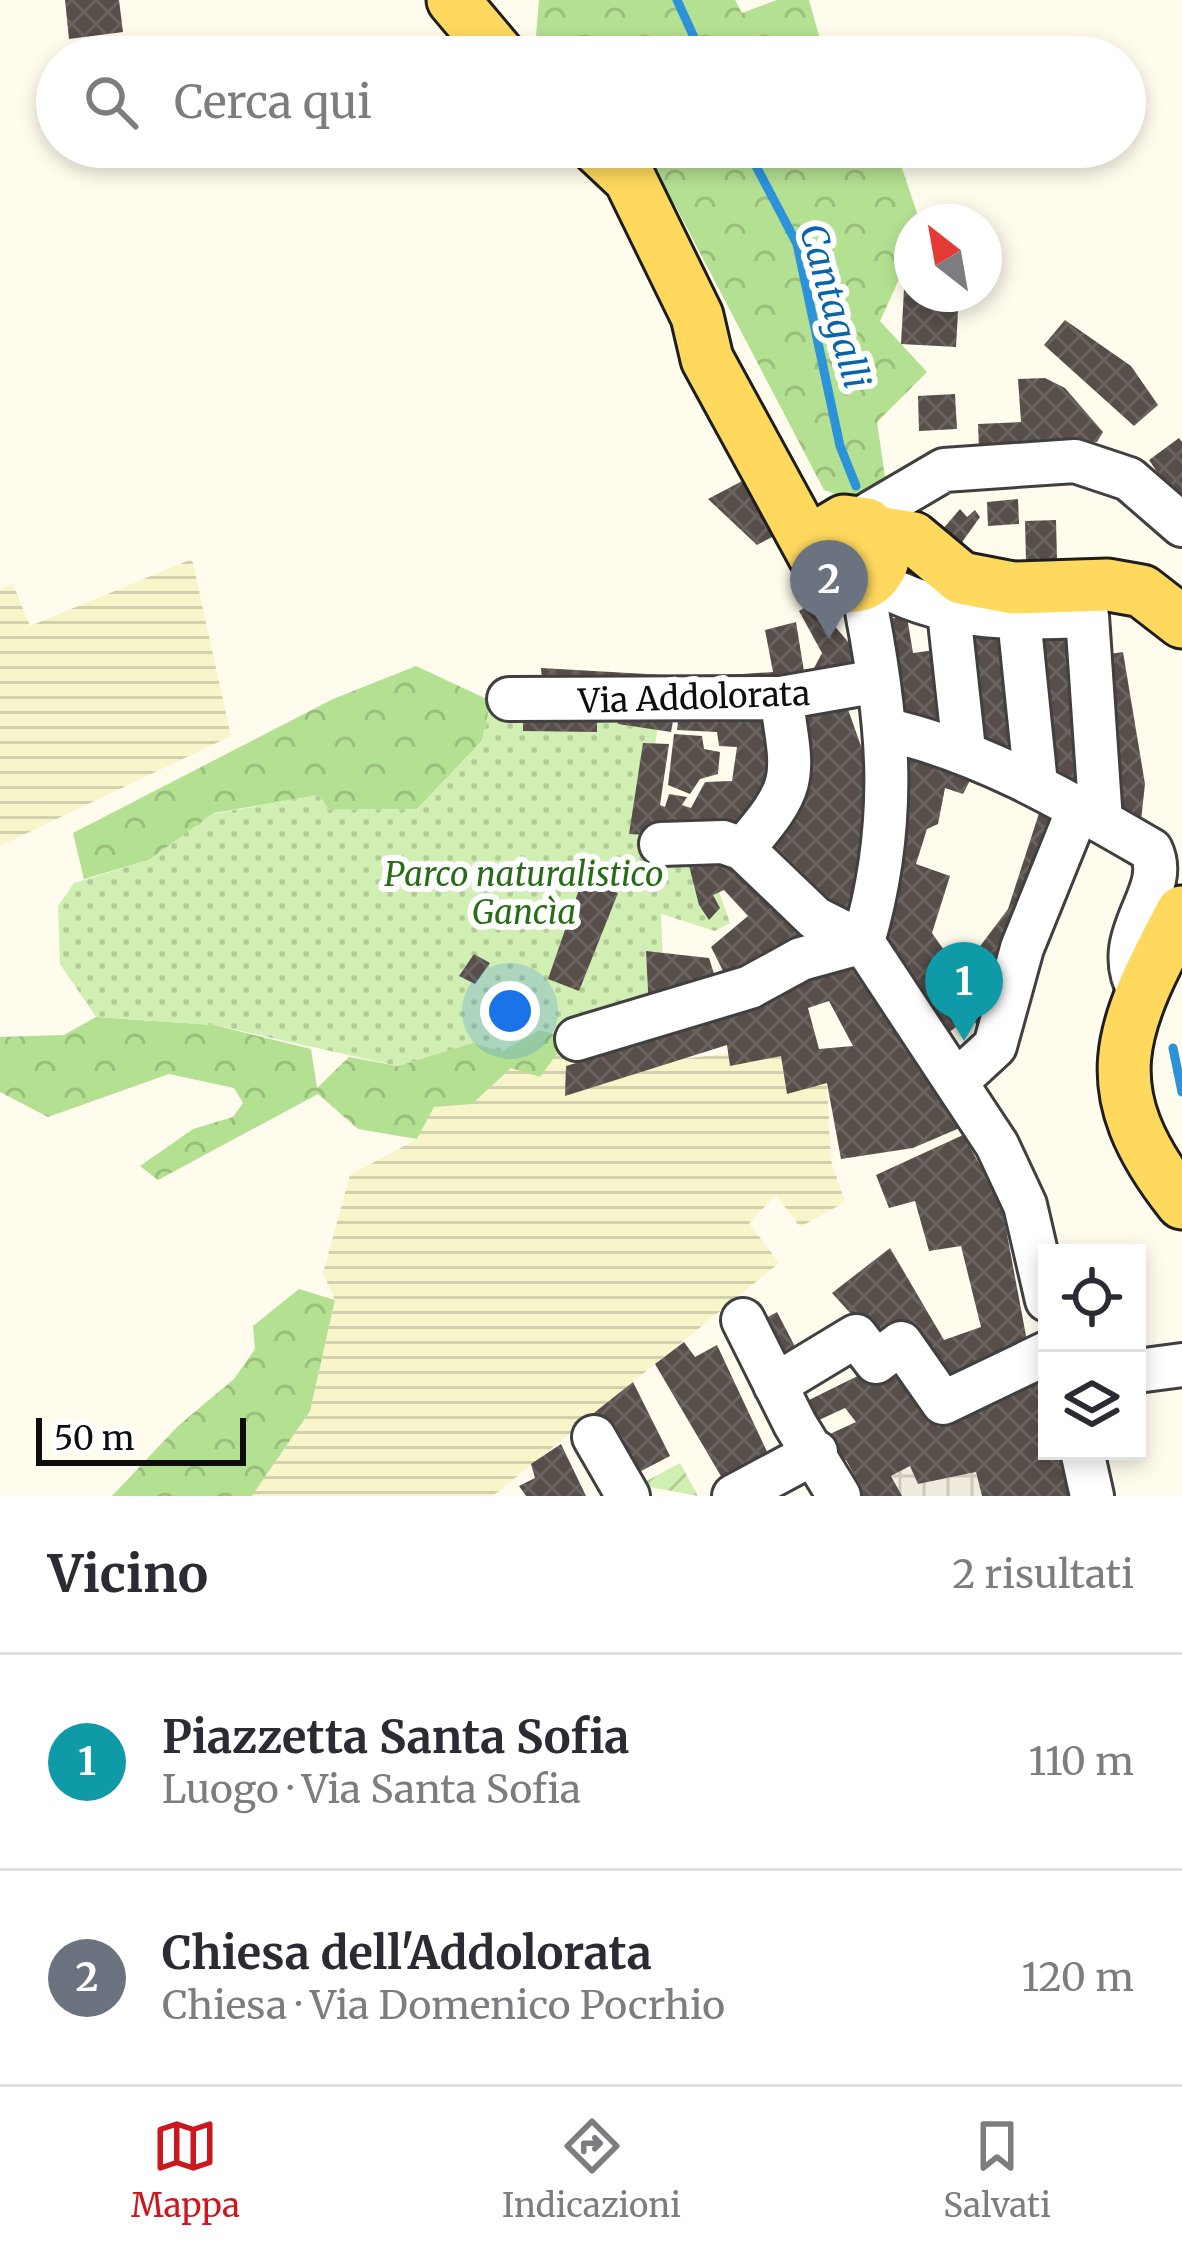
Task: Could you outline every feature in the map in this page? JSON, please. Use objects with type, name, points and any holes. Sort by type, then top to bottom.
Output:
[{"type":"main road","points":[[453,0],[483,36]]},
{"type":"main road","points":[[618,168],[630,179],[697,316],[707,358],[802,542],[885,552],[961,578],[1013,588],[1108,585],[1142,591],[1182,622]]},
{"type":"main road","points":[[1177,934],[1140,992],[1125,1032],[1123,1080],[1134,1126],[1158,1173],[1182,1204]]},
{"type":"street","points":[[863,942],[883,875],[889,820],[878,680],[885,552],[944,470],[1075,461],[1129,479],[1182,525]]},
{"type":"street","points":[[885,552],[1019,618],[1087,616],[1104,800],[1089,816],[1022,948],[995,1046],[956,1082]]},
{"type":"street","points":[[885,552],[964,750]]},
{"type":"street","points":[[1019,618],[1036,784]]},
{"type":"street","name":"Via Addolorata","points":[[509,699],[781,698],[878,680]]},
{"type":"street","points":[[743,849],[787,793],[790,756],[781,698]]},
{"type":"street","points":[[884,729],[964,750],[1036,784],[1151,850],[1156,861],[1127,958],[1140,992]]},
{"type":"street","points":[[661,844],[722,842],[743,849],[815,919],[863,942],[997,1145],[1025,1205],[1038,1261]]},
{"type":"street","points":[[577,1039],[750,987],[801,958],[863,942]]},
{"type":"street","points":[[743,1320],[839,1496]]},
{"type":"street","points":[[776,1385],[856,1336],[876,1362],[901,1343],[943,1402],[1038,1357]]},
{"type":"street","points":[[1146,1370],[1182,1365]]},
{"type":"street","points":[[594,1437],[628,1496]]},
{"type":"street","points":[[734,1496],[816,1452]]},
{"type":"street","points":[[1084,1460],[1092,1496]]},
{"type":"shaded area","points":[[192,559],[231,736],[0,846],[0,590],[13,584],[30,626]]},
{"type":"shaded area","points":[[569,1037],[581,1038],[573,1090],[680,1059],[785,1047],[802,1084],[827,1083],[831,1161],[845,1202],[800,1227],[776,1195],[749,1223],[779,1263],[493,1496],[252,1496],[310,1411],[335,1300],[323,1273],[350,1175],[417,1139],[434,1106]]},
{"type":"shaded area","points":[[910,1466],[919,1484],[976,1472],[982,1496],[902,1496],[892,1476]]},
{"type":"green space","points":[[539,0],[735,0],[742,13],[777,0],[809,0],[819,36],[536,36]]},
{"type":"green space","points":[[643,168],[902,168],[914,204],[894,204],[894,290],[880,321],[927,372],[877,422],[886,484],[856,501],[824,490],[676,207]]},
{"type":"green space","points":[[416,666],[491,701],[482,741],[417,809],[329,810],[319,795],[214,813],[149,860],[84,879],[73,833],[333,699]]},
{"type":"green space","name":"Parco naturalistico Gancìa","points":[[491,701],[660,716],[641,825],[701,840],[730,923],[715,931],[661,914],[665,1008],[574,1038],[539,1030],[501,1051],[473,1043],[398,1066],[214,1025],[96,1017],[60,964],[58,906],[74,883],[149,860],[212,814],[319,795],[329,810],[417,809],[482,741]]},
{"type":"green space","points":[[96,1017],[214,1025],[311,1049],[317,1088],[349,1057],[398,1066],[473,1042],[501,1051],[539,1030],[569,1037],[540,1077],[511,1068],[472,1104],[434,1107],[417,1139],[358,1129],[318,1094],[158,1180],[140,1166],[193,1129],[233,1117],[243,1103],[234,1088],[169,1074],[48,1117],[0,1092],[0,1037],[64,1035]]},
{"type":"green space","points":[[299,1289],[335,1300],[310,1411],[252,1496],[112,1496],[178,1426],[234,1379],[255,1349],[253,1326]]},
{"type":"green space","points":[[680,1463],[698,1496],[639,1485]]},
{"type":"building","points":[[65,0],[119,0],[123,32],[69,36]]},
{"type":"building","points":[[903,312],[958,312],[956,347],[901,344]]},
{"type":"building","points":[[1065,320],[1131,366],[1158,405],[1134,426],[1044,345]]},
{"type":"building","points":[[1045,378],[1065,388],[1103,432],[1097,442],[979,448],[978,424],[1021,422],[1018,379]]},
{"type":"building","points":[[955,394],[957,429],[919,431],[918,396]]},
{"type":"building","points":[[1179,438],[1182,442],[1182,509],[1149,460]]},
{"type":"building","points":[[746,479],[776,535],[757,545],[708,499]]},
{"type":"building","points":[[1018,499],[1019,524],[988,526],[987,502]]},
{"type":"building","points":[[960,509],[967,517],[975,510],[980,517],[955,552],[936,537]]},
{"type":"building","points":[[1056,520],[1057,559],[1026,560],[1025,521]]},
{"type":"building","points":[[814,602],[868,665],[828,689],[813,670],[822,653],[799,611]]},
{"type":"building","points":[[907,617],[913,653],[942,649],[955,738],[889,725],[873,619]]},
{"type":"building","points":[[796,622],[807,690],[543,692],[541,668],[699,677],[773,672],[765,630]]},
{"type":"building","points":[[1080,628],[1098,801],[1041,780],[1026,631]]},
{"type":"building","points":[[957,629],[1012,630],[1031,773],[969,745]]},
{"type":"building","points":[[1123,652],[1145,784],[1140,830],[1109,818],[1096,656]]},
{"type":"building","points":[[845,701],[866,760],[875,848],[848,931],[751,848],[792,709]]},
{"type":"building","points":[[774,705],[776,796],[740,840],[629,834],[643,743],[669,744],[660,805],[665,807],[669,794],[687,797],[682,805],[691,808],[705,782],[732,781],[737,747],[719,746],[717,732],[677,730],[679,712]]},
{"type":"building","points":[[523,708],[597,709],[597,732],[523,731]]},
{"type":"building","points":[[619,708],[675,710],[671,732],[618,724]]},
{"type":"building","points":[[674,734],[702,736],[704,749],[720,752],[718,774],[700,779],[690,794],[668,785]]},
{"type":"building","points":[[897,742],[978,765],[963,794],[945,788],[938,824],[927,829],[916,864],[950,876],[932,933],[960,973],[1008,909],[1042,804],[1070,817],[990,1042],[970,1016],[938,1041],[870,939]]},
{"type":"building","points":[[718,847],[811,927],[775,968],[732,989],[711,947],[748,916],[724,890],[713,895],[720,908],[709,920],[699,905],[685,850]]},
{"type":"building","points":[[582,881],[618,893],[579,991],[548,979]]},
{"type":"building","points":[[646,951],[709,958],[716,980],[649,1010]]},
{"type":"building","points":[[474,954],[490,963],[475,984],[459,976]]},
{"type":"building","points":[[847,960],[962,1127],[913,1148],[841,1159],[827,1083],[787,1094],[781,1056],[730,1066],[727,1045],[565,1096],[566,1066],[751,1011],[829,963]],"holes":[[[829,1001],[853,1046],[819,1049],[808,1008]]]},
{"type":"building","points":[[963,1135],[1001,1202],[1029,1352],[949,1388],[880,1346],[832,1293],[890,1248],[944,1340],[981,1327],[961,1246],[929,1251],[915,1201],[889,1208],[876,1175]]},
{"type":"building","points":[[777,1312],[801,1358],[777,1371],[753,1325]]},
{"type":"building","points":[[684,1342],[695,1357],[717,1345],[770,1458],[725,1483],[655,1364]]},
{"type":"building","points":[[898,1356],[938,1427],[1038,1371],[1038,1460],[1067,1460],[1076,1496],[982,1496],[976,1472],[918,1484],[910,1466],[891,1476],[902,1496],[849,1496],[846,1489],[858,1482],[846,1460],[836,1465],[821,1438],[856,1422],[845,1408],[817,1421],[807,1401]]},
{"type":"building","points":[[633,1382],[670,1456],[624,1480],[590,1416]]},
{"type":"building","points":[[561,1444],[586,1496],[526,1496],[519,1486],[535,1478],[531,1464]]},
{"type":"waterway","name":"Cantagalli","points":[[677,0],[693,36]]},
{"type":"waterway","name":"Cantagalli","points":[[757,168],[797,244],[840,446],[856,486]]},
{"type":"waterway","points":[[1173,1048],[1182,1092]]},
{"type":"place","name":"Chiesa dell'Addolorata","points":[[829,639]]},
{"type":"place","name":"Piazzetta Santa Sofia","points":[[964,1041]]}]
